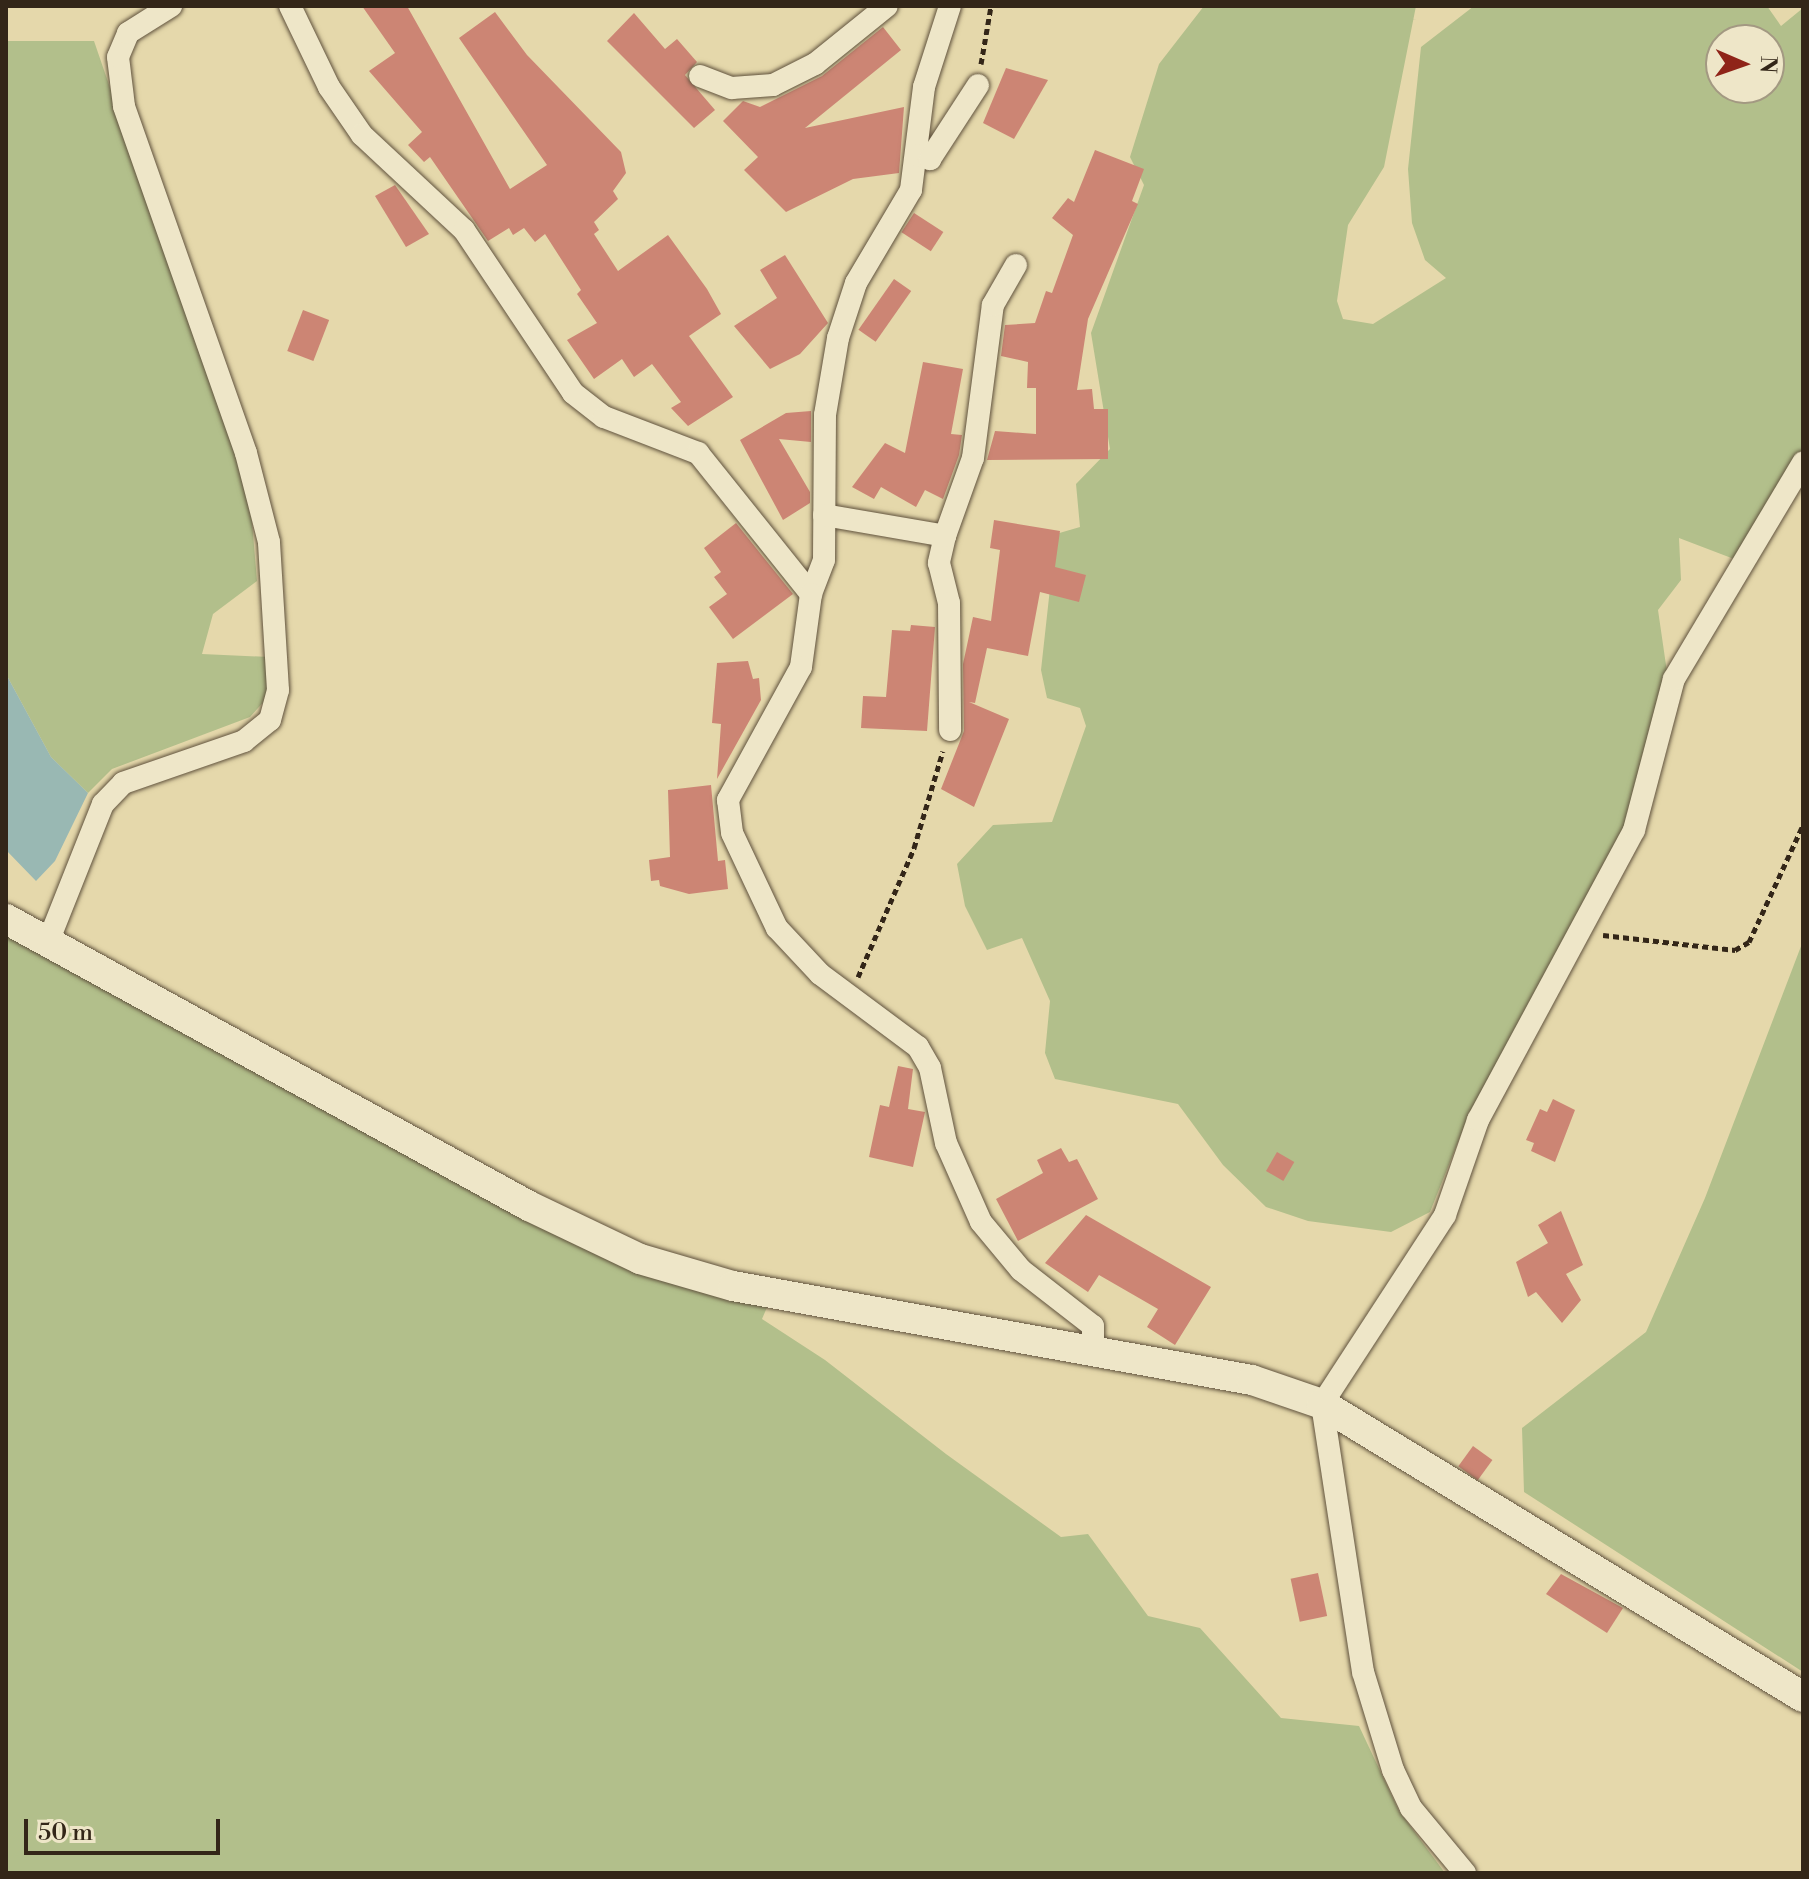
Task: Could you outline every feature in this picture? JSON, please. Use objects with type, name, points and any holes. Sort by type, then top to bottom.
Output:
[{"type":"street","points":[[48,942],[103,804],[123,783],[244,741],[270,720],[278,690],[269,542],[246,453],[124,106],[118,57],[128,33],[171,6]]},
{"type":"street","points":[[290,6],[329,87],[362,135],[464,230],[573,393],[604,417],[698,453],[811,594]]},
{"type":"street","points":[[700,76],[732,88],[773,85],[815,64],[887,6]]},
{"type":"street","points":[[950,6],[924,87],[918,155],[911,190],[856,283],[838,338],[825,415],[824,560],[811,594],[801,667],[728,800],[732,833],[777,928],[849,996],[918,1047],[930,1068],[946,1143],[981,1222],[1021,1270],[1093,1326],[1093,1347]]},
{"type":"street","points":[[918,155],[930,159],[978,85]]},
{"type":"street","points":[[950,730],[949,603],[939,563],[945,536],[973,458],[993,305],[1016,265]]},
{"type":"street","points":[[1465,1873],[1411,1808],[1393,1770],[1363,1672],[1322,1404],[1445,1215],[1478,1120],[1634,830],[1674,679],[1803,463]]},
{"type":"street","points":[[824,515],[945,536]]},
{"type":"street","points":[[6,919],[529,1206],[640,1259],[733,1286],[1093,1347],[1252,1380],[1322,1404],[1803,1697]]},
{"type":"path","points":[[978,85],[991,6]]},
{"type":"path","points":[[849,996],[914,848],[950,730]]},
{"type":"path","points":[[1578,934],[1735,950],[1749,942],[1803,825]]},
{"type":"green space","points":[[1204,6],[1416,6],[1384,167],[1348,225],[1337,301],[1343,319],[1373,324],[1446,278],[1425,260],[1412,223],[1408,169],[1421,47],[1474,6],[1767,6],[1780,24],[1705,24],[1705,104],[1785,104],[1783,24],[1803,8],[1803,452],[1734,559],[1679,538],[1681,580],[1658,610],[1667,672],[1625,831],[1470,1112],[1430,1212],[1391,1232],[1308,1221],[1266,1207],[1223,1165],[1178,1104],[1055,1079],[1045,1053],[1050,1001],[1022,938],[987,950],[965,906],[957,864],[993,825],[1052,822],[1086,726],[1080,708],[1047,698],[1041,670],[1056,534],[1080,527],[1076,484],[1110,449],[1091,333],[1144,185],[1130,157],[1159,64]]},
{"type":"green space","points":[[6,41],[94,41],[239,464],[252,522],[257,581],[213,614],[202,654],[269,657],[267,698],[250,717],[112,769],[88,793],[51,757],[6,674]]},
{"type":"green space","points":[[6,935],[622,1258],[768,1305],[762,1319],[825,1360],[946,1454],[1061,1537],[1088,1534],[1148,1616],[1200,1628],[1281,1718],[1359,1726],[1399,1811],[1445,1873],[6,1873]]},
{"type":"green space","points":[[1803,941],[1803,1672],[1524,1492],[1522,1428],[1646,1332],[1705,1198]]},
{"type":"water","points":[[6,674],[51,757],[88,793],[55,861],[36,881],[6,850]]},
{"type":"building","points":[[362,6],[407,6],[510,189],[547,165],[459,38],[495,12],[527,55],[621,152],[626,173],[613,191],[618,199],[594,222],[599,230],[594,234],[618,271],[668,235],[707,289],[721,314],[689,336],[733,397],[688,426],[671,408],[681,402],[652,364],[634,377],[622,359],[594,379],[567,340],[597,323],[577,294],[581,290],[545,234],[535,242],[524,228],[513,235],[509,228],[488,241],[430,157],[424,162],[408,145],[422,132],[369,71],[395,53]]},
{"type":"building","points":[[634,13],[665,49],[677,39],[697,62],[685,75],[715,110],[694,128],[607,41]]},
{"type":"building","points":[[883,27],[901,50],[805,128],[904,107],[899,173],[853,179],[786,212],[744,170],[758,157],[723,121],[743,101],[760,107],[822,76]]},
{"type":"building","points":[[1006,68],[1048,80],[1014,139],[983,123]]},
{"type":"building","points":[[1095,150],[1144,169],[1132,201],[1138,204],[1088,319],[1077,390],[1092,389],[1094,409],[1108,409],[1108,459],[987,460],[995,431],[1036,434],[1036,388],[1027,388],[1028,362],[1001,356],[1005,325],[1035,323],[1046,291],[1052,293],[1073,235],[1052,218],[1068,198],[1074,202]]},
{"type":"building","points":[[395,185],[429,234],[406,247],[375,196]]},
{"type":"building","points":[[914,213],[943,232],[931,251],[901,232]]},
{"type":"building","points":[[785,255],[828,323],[800,354],[770,369],[734,326],[777,298],[760,270]]},
{"type":"building","points":[[894,279],[911,291],[876,342],[858,330]]},
{"type":"building","points":[[303,310],[329,320],[313,361],[287,351]]},
{"type":"building","points":[[923,362],[963,369],[951,434],[962,435],[959,455],[943,499],[925,490],[916,507],[881,487],[874,499],[852,487],[885,443],[905,453]]},
{"type":"building","points":[[811,411],[811,442],[779,439],[810,492],[810,503],[783,520],[740,440],[786,413]]},
{"type":"building","points":[[994,520],[1060,531],[1055,567],[1086,575],[1079,602],[1040,592],[1028,656],[987,648],[975,703],[969,702],[1009,719],[974,807],[941,789],[964,731],[963,664],[973,617],[991,621],[1000,550],[990,548]]},
{"type":"building","points":[[736,523],[793,594],[733,639],[709,607],[727,594],[714,577],[721,572],[704,548]]},
{"type":"building","points":[[911,625],[935,627],[927,731],[861,728],[863,696],[886,697],[892,630],[910,631]]},
{"type":"building","points":[[748,661],[753,679],[759,678],[761,700],[717,779],[721,724],[712,723],[717,663]]},
{"type":"building","points":[[711,785],[718,861],[725,860],[728,889],[689,894],[660,886],[659,880],[651,881],[649,860],[670,857],[668,790]]},
{"type":"building","points":[[898,1066],[913,1069],[908,1109],[925,1112],[913,1167],[869,1157],[880,1105],[889,1107]]},
{"type":"building","points":[[1553,1099],[1575,1110],[1555,1162],[1531,1151],[1534,1143],[1526,1140],[1540,1109],[1547,1112]]},
{"type":"building","points":[[1061,1148],[1069,1162],[1077,1159],[1098,1199],[1018,1241],[996,1199],[1043,1173],[1037,1160]]},
{"type":"building","points":[[1277,1152],[1294,1162],[1283,1181],[1266,1171]]},
{"type":"building","points":[[1561,1211],[1583,1265],[1566,1274],[1581,1300],[1562,1323],[1536,1292],[1528,1297],[1516,1262],[1548,1243],[1538,1225]]},
{"type":"building","points":[[1086,1215],[1211,1287],[1175,1345],[1147,1327],[1158,1309],[1099,1275],[1088,1292],[1045,1263]]},
{"type":"building","points":[[1473,1446],[1492,1460],[1478,1480],[1458,1466]]},
{"type":"building","points":[[1318,1573],[1327,1616],[1300,1622],[1291,1579]]},
{"type":"building","points":[[1561,1574],[1623,1608],[1607,1633],[1546,1594]]}]
